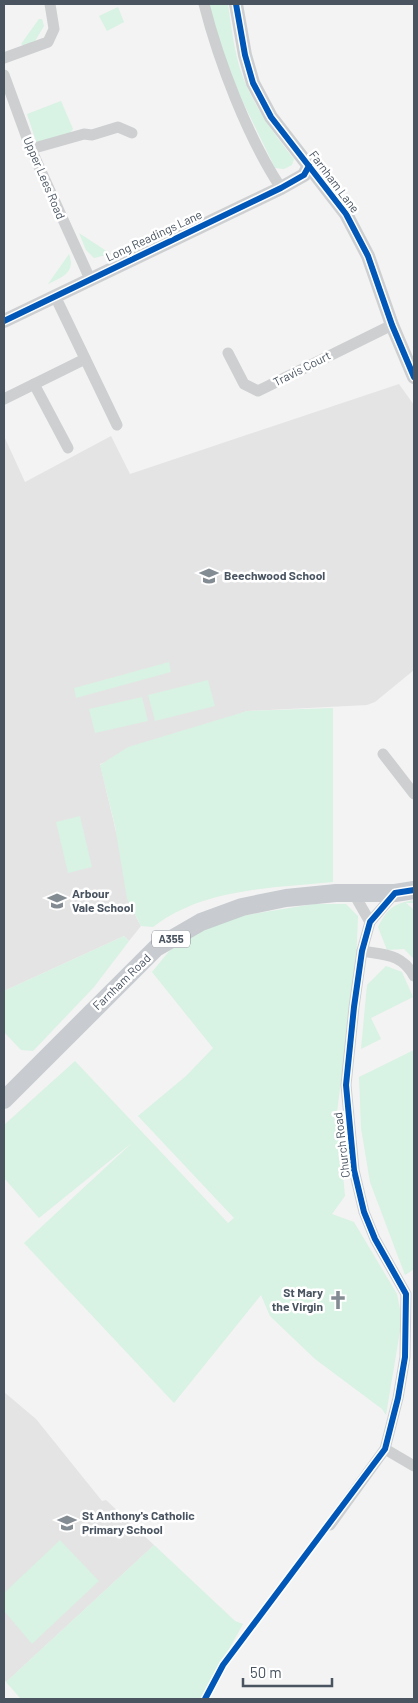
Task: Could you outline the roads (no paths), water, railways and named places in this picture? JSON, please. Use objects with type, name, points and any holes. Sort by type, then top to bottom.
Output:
[{"type":"main road","name":"Farnham Road","points":[[4,1100],[156,948],[194,926],[242,907],[286,898],[336,893],[395,893],[414,890]]},
{"type":"street","points":[[4,58],[48,42],[54,29],[50,4]]},
{"type":"street","points":[[204,4],[232,89],[266,166],[281,188]]},
{"type":"street","name":"Farnham Lane","points":[[236,4],[244,55],[253,83],[271,116],[346,214],[368,256],[392,325],[414,377]]},
{"type":"street","name":"Upper Lees Road","points":[[4,75],[30,148],[90,279]]},
{"type":"street","points":[[30,148],[84,134],[92,135],[118,127],[132,132]]},
{"type":"street","name":"Long Readings Lane","points":[[4,321],[281,188],[304,175],[309,166]]},
{"type":"street","points":[[54,296],[117,425]]},
{"type":"street","name":"Travis Court","points":[[228,353],[244,384],[258,391],[364,337],[392,325]]},
{"type":"street","points":[[4,399],[85,359]]},
{"type":"street","points":[[34,384],[68,448]]},
{"type":"street","points":[[383,754],[414,794]]},
{"type":"street","name":"Church Road","points":[[330,1525],[385,1449],[398,1398],[404,1357],[406,1294],[375,1239],[364,1212],[354,1170],[346,1085],[362,951],[370,922],[395,893]]},
{"type":"street","points":[[354,894],[370,922]]},
{"type":"street","points":[[362,951],[397,958],[407,964],[414,976]]},
{"type":"street","points":[[385,1449],[414,1466]]},
{"type":"place","name":"Beechwood School","points":[[209,576]]},
{"type":"place","name":"Arbour Vale School","points":[[57,901]]},
{"type":"place","name":"St Mary the Virgin","points":[[338,1300]]},
{"type":"place","name":"St Anthony's Catholic Primary School","points":[[67,1523]]}]
